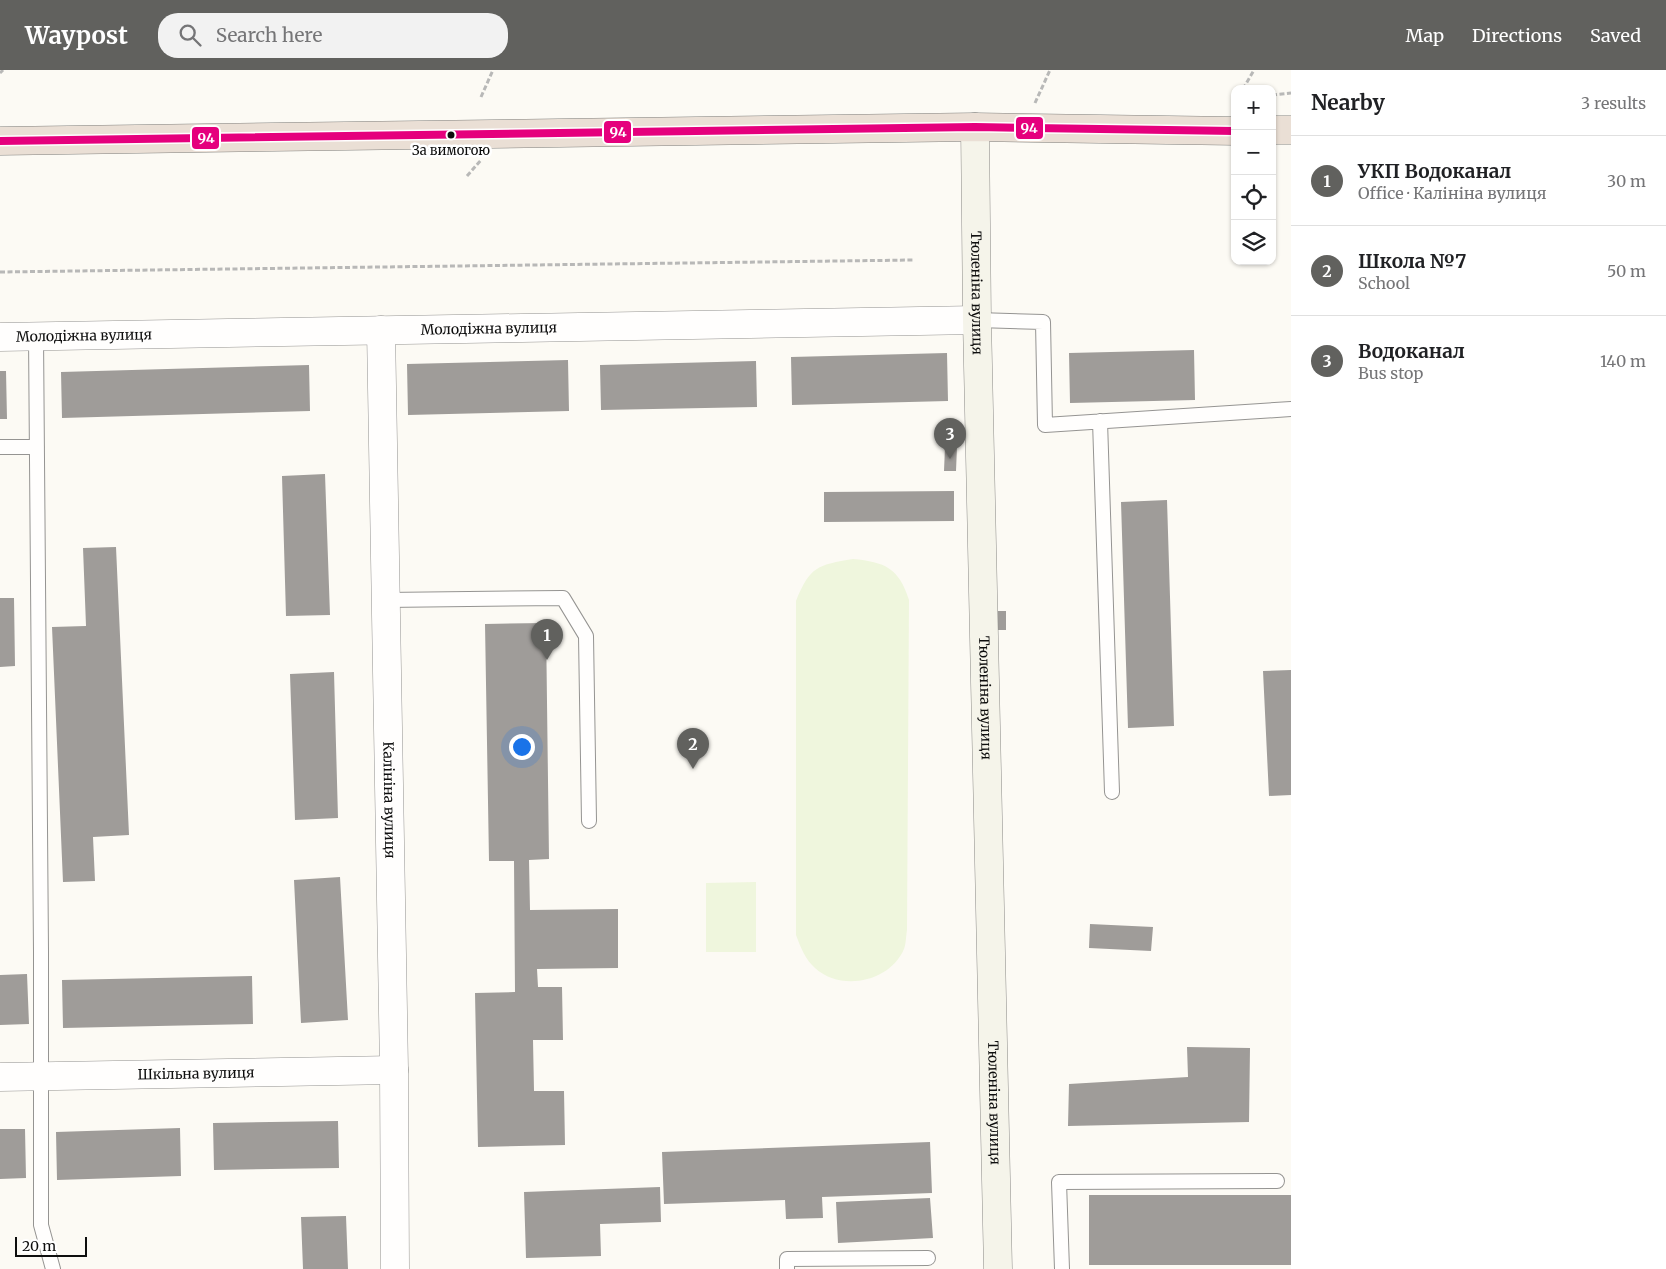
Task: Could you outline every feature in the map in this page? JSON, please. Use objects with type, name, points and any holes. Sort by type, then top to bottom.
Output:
[{"type":"highway","points":[[0,141],[975,127],[1231,131]]},
{"type":"highway","points":[[1276,130],[1291,130]]},
{"type":"street","name":"Тюленіна вулиця","points":[[975,127],[977,320],[998,1269]]},
{"type":"street","name":"Молодіжна вулиця","points":[[0,337],[977,320]]},
{"type":"street","name":"Калініна вулиця","points":[[381,330],[394,1070],[395,1269]]},
{"type":"street","name":"Шкільна вулиця","points":[[0,1078],[394,1070]]},
{"type":"lane","points":[[977,320],[1043,322],[1045,425],[1291,408]]},
{"type":"lane","points":[[36,336],[41,1225],[54,1269]]},
{"type":"lane","points":[[1100,422],[1112,792]]},
{"type":"lane","points":[[0,447],[37,446]]},
{"type":"lane","points":[[385,600],[564,598],[586,636],[589,822]]},
{"type":"lane","points":[[1062,1269],[1059,1182],[1277,1180]]},
{"type":"lane","points":[[787,1269],[787,1259],[928,1258]]},
{"type":"path","points":[[0,73],[3,70]]},
{"type":"path","points":[[481,97],[493,70]]},
{"type":"path","points":[[1035,104],[1050,70]]},
{"type":"path","points":[[1245,85],[1254,70]]},
{"type":"path","points":[[1276,95],[1291,93]]},
{"type":"path","points":[[467,176],[481,160]]},
{"type":"path","points":[[0,272],[914,260]]},
{"type":"green space","points":[[853,559],[874,562],[889,569],[901,581],[909,600],[906,942],[897,960],[888,969],[877,976],[851,981],[838,980],[815,968],[806,957],[796,935],[796,601],[806,581],[817,569],[831,563]]},
{"type":"green space","points":[[756,882],[756,952],[706,952],[706,883]]},
{"type":"building","points":[[1194,350],[1195,400],[1070,403],[1069,353]]},
{"type":"building","points":[[947,353],[948,401],[792,405],[791,357]]},
{"type":"building","points":[[568,360],[569,411],[408,415],[407,364]]},
{"type":"building","points":[[756,361],[757,407],[601,410],[600,365]]},
{"type":"building","points":[[309,365],[310,411],[62,418],[61,372]]},
{"type":"building","points":[[0,371],[6,371],[7,419],[0,419]]},
{"type":"building","points":[[945,447],[957,447],[956,471],[944,471]]},
{"type":"building","points":[[325,474],[330,615],[286,616],[282,476]]},
{"type":"building","points":[[954,491],[954,521],[824,522],[824,492]]},
{"type":"building","points":[[1167,500],[1174,726],[1128,728],[1121,502]]},
{"type":"building","points":[[116,547],[129,835],[93,837],[95,881],[63,882],[52,627],[86,626],[83,548]]},
{"type":"building","points":[[0,598],[14,598],[15,666],[0,667]]},
{"type":"building","points":[[997,611],[1006,611],[1006,630],[997,630]]},
{"type":"building","points":[[546,623],[549,859],[529,860],[530,910],[618,909],[618,968],[537,969],[538,987],[562,987],[563,1040],[533,1040],[534,1091],[564,1091],[565,1145],[478,1147],[475,993],[515,992],[514,861],[489,861],[485,624]]},
{"type":"building","points":[[1291,670],[1291,795],[1269,796],[1263,671]]},
{"type":"building","points":[[334,672],[338,818],[295,820],[290,674]]},
{"type":"building","points":[[340,877],[348,1020],[301,1023],[294,880]]},
{"type":"building","points":[[1090,924],[1153,927],[1151,951],[1089,948]]},
{"type":"building","points":[[27,974],[29,1024],[0,1025],[0,975]]},
{"type":"building","points":[[252,976],[253,1024],[63,1028],[62,980]]},
{"type":"building","points":[[1187,1047],[1250,1048],[1249,1122],[1068,1126],[1069,1084],[1188,1077]]},
{"type":"building","points":[[338,1121],[339,1168],[214,1170],[213,1123]]},
{"type":"building","points":[[180,1128],[181,1176],[57,1180],[56,1132]]},
{"type":"building","points":[[0,1129],[25,1129],[26,1178],[0,1179]]},
{"type":"building","points":[[930,1142],[932,1193],[822,1197],[823,1218],[786,1219],[785,1200],[664,1204],[662,1152]]},
{"type":"building","points":[[660,1187],[661,1222],[600,1224],[601,1256],[526,1258],[524,1192]]},
{"type":"building","points":[[1089,1195],[1291,1195],[1291,1265],[1089,1265]]},
{"type":"building","points":[[930,1198],[933,1238],[838,1243],[836,1202]]},
{"type":"building","points":[[346,1216],[348,1269],[303,1269],[301,1217]]},
{"type":"transit line","name":"94","points":[[0,141],[975,127],[1231,131]]},
{"type":"place","name":"За вимогою","points":[[451,135]]},
{"type":"place","name":"Водоканал","points":[[950,459]]},
{"type":"place","name":"УКП Водоканал","points":[[547,660]]},
{"type":"place","name":"Школа №7","points":[[693,769]]}]
